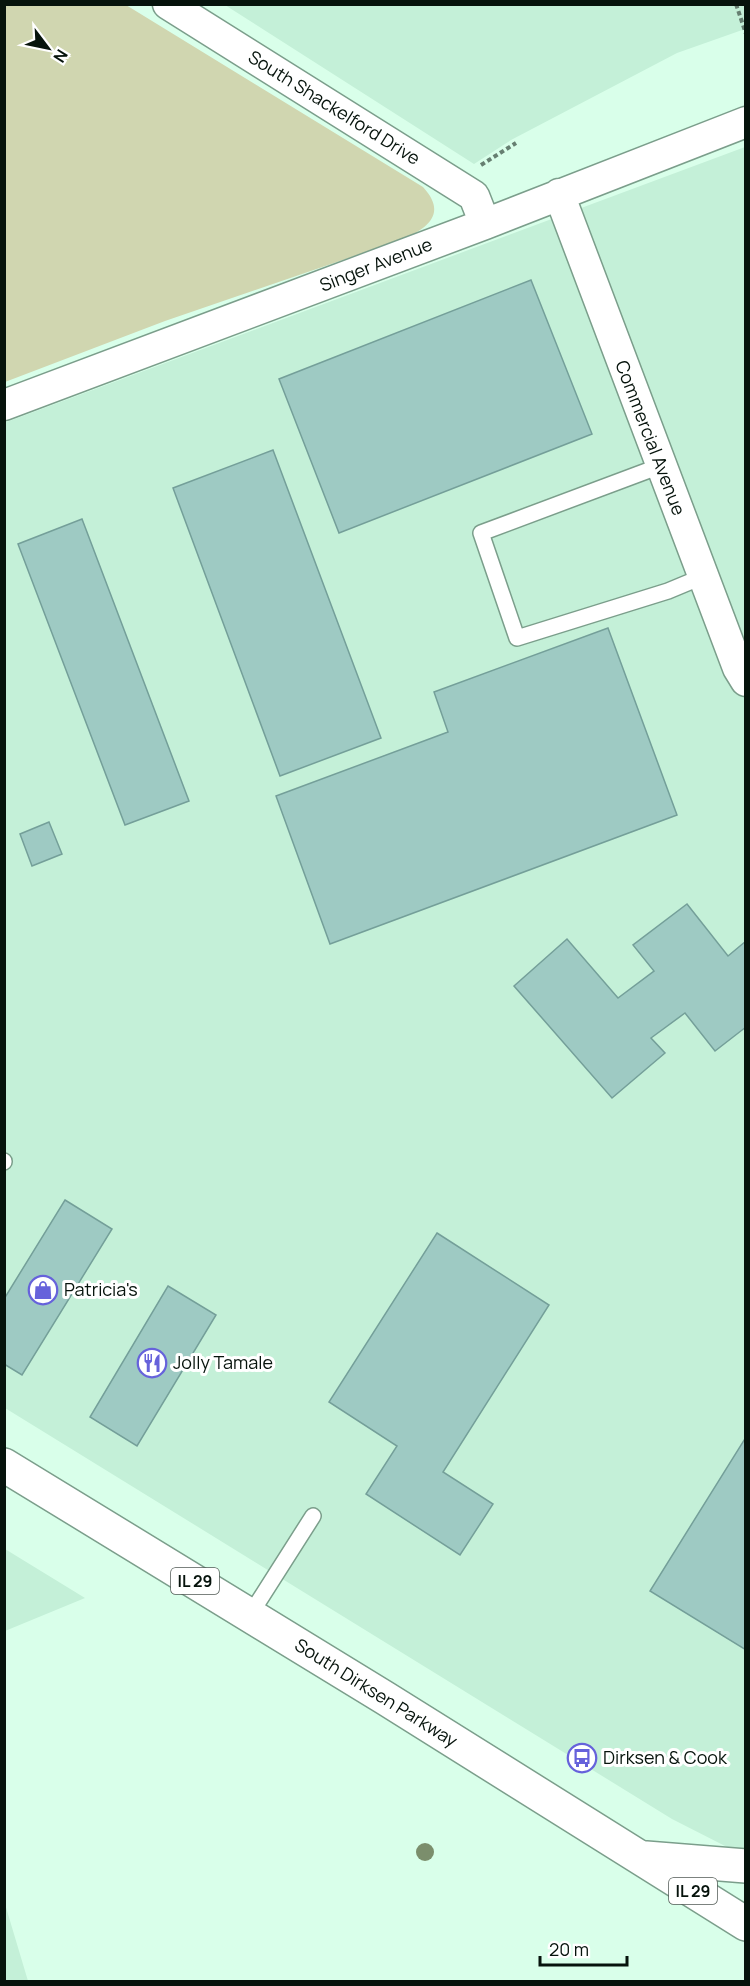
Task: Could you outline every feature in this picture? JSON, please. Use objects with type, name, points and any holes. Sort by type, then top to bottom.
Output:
[{"type":"main road","name":"South Dirksen Parkway","points":[[4,1465],[250,1615],[746,1924]]},
{"type":"main road","points":[[641,1858],[746,1866]]},
{"type":"street","name":"South Shackelford Drive","points":[[168,4],[474,196],[485,224]]},
{"type":"street","name":"Singer Avenue","points":[[4,405],[485,224],[746,122]]},
{"type":"street","name":"Commercial Avenue","points":[[559,194],[660,466],[738,668],[746,681]]},
{"type":"lane","points":[[660,466],[481,533],[517,639],[668,591],[704,576]]},
{"type":"lane","points":[[250,1615],[313,1516]]},
{"type":"path","points":[[736,4],[746,34]]},
{"type":"path","points":[[474,170],[516,143]]},
{"type":"shaded area","points":[[745,4],[745,29],[677,53],[511,140],[474,164],[225,5]]},
{"type":"shaded area","points":[[5,5],[126,5],[423,187],[434,205],[434,213],[426,226],[401,240],[165,321],[5,382]]},
{"type":"shaded area","points":[[745,147],[745,1851],[727,1847],[672,1819],[5,1408],[4,423]]},
{"type":"shaded area","points":[[5,1549],[85,1598],[5,1631]]},
{"type":"shaded area","points":[[5,1904],[28,1981],[5,1981]]},
{"type":"building","points":[[531,280],[592,434],[339,533],[279,379]]},
{"type":"building","points":[[273,450],[381,738],[280,776],[173,488]]},
{"type":"building","points":[[82,519],[189,801],[125,825],[18,544]]},
{"type":"building","points":[[608,628],[677,815],[330,944],[276,796],[448,732],[434,692]]},
{"type":"building","points":[[49,822],[62,854],[32,866],[20,834]]},
{"type":"building","points":[[687,904],[728,956],[746,941],[746,1027],[715,1051],[685,1013],[651,1038],[665,1053],[612,1098],[514,986],[567,939],[618,998],[654,971],[633,945]]},
{"type":"building","points":[[65,1200],[112,1229],[22,1375],[4,1364],[4,1299]]},
{"type":"building","points":[[437,1233],[549,1305],[443,1472],[493,1504],[460,1555],[366,1494],[397,1446],[329,1402]]},
{"type":"building","points":[[168,1286],[216,1315],[137,1446],[90,1417]]},
{"type":"building","points":[[746,1437],[746,1650],[650,1591]]},
{"type":"place","name":"Patricia's","points":[[43,1290]]},
{"type":"place","name":"Jolly Tamale","points":[[152,1363]]},
{"type":"place","name":"Dirksen & Cook","points":[[582,1758]]}]
